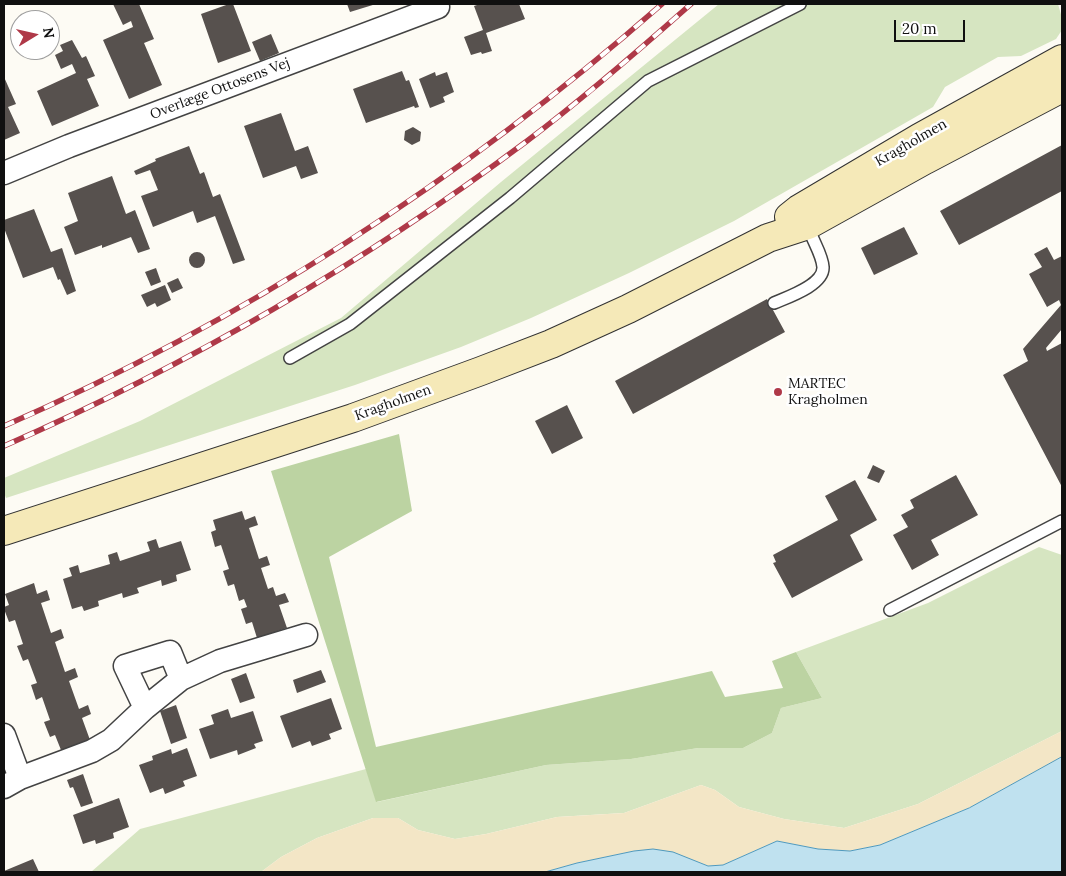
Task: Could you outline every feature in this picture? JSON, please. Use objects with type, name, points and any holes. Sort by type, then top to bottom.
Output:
[{"type":"street","name":"Overlæge Ottosens Vej","points":[[4,173],[69,146],[438,7]]},
{"type":"street","name":"Kragholmen","points":[[4,531],[353,418],[481,372],[551,344],[628,309],[768,238],[803,217],[919,138],[1062,59]]},
{"type":"street","name":"Kragholmen","points":[[803,217],[925,160],[1062,88]]},
{"type":"street","points":[[4,735],[12,783],[92,751],[111,740],[145,708],[181,679],[220,661],[306,635]]},
{"type":"street","points":[[145,708],[125,666],[170,652],[181,679]]},
{"type":"lane","points":[[290,358],[350,324],[510,198],[648,81],[800,4]]},
{"type":"lane","points":[[774,303],[813,284],[821,276],[823,267],[803,217]]},
{"type":"lane","points":[[890,610],[1062,521]]},
{"type":"green space","points":[[719,4],[1058,4],[1062,18],[1062,30],[1056,39],[1021,56],[998,57],[945,87],[933,107],[734,221],[629,273],[531,318],[461,347],[355,385],[6,498],[4,478],[140,421],[341,318],[501,182]]},
{"type":"green space","points":[[399,434],[412,511],[329,557],[376,747],[712,671],[725,697],[783,688],[772,661],[796,652],[822,698],[781,708],[772,733],[743,748],[698,748],[631,759],[546,765],[376,802],[271,471]]},
{"type":"green space","points":[[1039,547],[1062,555],[1062,731],[918,804],[844,828],[784,819],[739,807],[715,790],[701,785],[624,813],[557,817],[486,834],[455,839],[418,830],[398,818],[373,818],[317,838],[281,857],[261,872],[91,872],[140,829],[366,769],[377,802],[546,765],[631,759],[698,748],[743,748],[772,733],[781,708],[822,698],[796,652],[928,603]]},
{"type":"sand","points":[[1062,731],[1062,757],[969,808],[880,845],[850,851],[818,849],[777,841],[723,865],[708,866],[695,861],[634,851],[545,872],[261,872],[281,857],[317,838],[373,818],[398,818],[418,830],[455,839],[486,834],[557,817],[624,813],[701,785],[715,790],[739,807],[784,819],[844,828],[918,804]]},
{"type":"water","points":[[1062,757],[1062,872],[545,872],[577,863],[653,849],[673,852],[708,866],[723,865],[777,841],[818,849],[850,851],[880,845],[969,808]]},
{"type":"building","points":[[113,4],[139,4],[154,39],[144,43],[162,85],[129,99],[103,40],[133,27],[131,21],[123,25]]},
{"type":"building","points":[[233,4],[251,51],[218,63],[201,14]]},
{"type":"building","points":[[347,4],[376,4],[350,12]]},
{"type":"building","points":[[480,4],[519,4],[525,19],[486,33],[492,51],[471,55],[464,37],[483,30],[474,6]]},
{"type":"building","points":[[271,34],[279,53],[260,61],[252,42]]},
{"type":"building","points":[[72,40],[82,58],[86,56],[95,76],[87,79],[99,106],[52,126],[37,91],[76,73],[72,64],[61,69],[57,60],[60,60],[60,52],[63,51],[60,45]]},
{"type":"building","points":[[402,71],[406,81],[409,80],[419,107],[415,108],[414,106],[366,123],[353,89]]},
{"type":"building","points":[[435,72],[436,76],[447,72],[454,92],[443,97],[445,102],[430,108],[419,79]]},
{"type":"building","points":[[4,77],[16,104],[8,107],[20,133],[4,140]]},
{"type":"building","points":[[281,113],[295,151],[308,146],[318,173],[301,179],[296,166],[263,178],[244,126]]},
{"type":"building","points":[[413,127],[421,132],[420,141],[412,145],[404,140],[405,131]]},
{"type":"building","points":[[1062,145],[1062,191],[959,245],[940,211]]},
{"type":"building","points":[[189,146],[200,174],[204,172],[213,197],[220,194],[245,260],[233,264],[215,216],[197,223],[193,211],[153,227],[141,196],[158,190],[150,170],[136,175],[134,171],[156,161],[155,159]]},
{"type":"building","points":[[112,176],[126,214],[135,210],[150,249],[138,253],[131,237],[102,248],[102,245],[75,255],[64,227],[78,221],[68,193]]},
{"type":"building","points":[[34,209],[51,252],[62,248],[76,291],[67,295],[53,267],[23,278],[4,228],[4,220]]},
{"type":"building","points":[[904,227],[918,254],[874,275],[861,248]]},
{"type":"building","points":[[1047,247],[1054,260],[1062,256],[1062,329],[1046,348],[1047,351],[1062,343],[1062,487],[1003,375],[1028,361],[1023,349],[1061,305],[1059,300],[1047,307],[1029,274],[1042,267],[1034,254]]},
{"type":"building","points":[[197,252],[205,260],[197,268],[189,260]]},
{"type":"building","points":[[156,268],[161,282],[151,286],[145,272]]},
{"type":"building","points":[[178,278],[183,288],[172,293],[167,283]]},
{"type":"building","points":[[165,285],[171,300],[157,307],[155,303],[147,307],[141,295]]},
{"type":"building","points":[[767,299],[785,332],[633,414],[615,381]]},
{"type":"building","points":[[567,405],[583,438],[552,454],[535,421]]},
{"type":"building","points":[[873,465],[885,471],[879,483],[867,478]]},
{"type":"building","points":[[956,475],[978,515],[931,540],[939,555],[912,570],[893,535],[908,527],[901,515],[914,508],[910,500]]},
{"type":"building","points":[[855,480],[877,520],[850,535],[863,560],[792,598],[773,563],[776,562],[773,555],[838,520],[825,496]]},
{"type":"building","points":[[242,511],[245,520],[255,516],[258,525],[249,528],[259,559],[267,556],[270,565],[261,568],[268,589],[273,587],[276,596],[285,593],[289,602],[279,605],[287,628],[257,638],[252,622],[246,624],[241,609],[247,607],[244,599],[239,601],[234,584],[228,586],[223,571],[229,569],[221,545],[215,547],[211,532],[216,530],[213,520]]},
{"type":"building","points":[[156,539],[159,548],[181,541],[191,570],[176,575],[177,581],[162,586],[161,580],[137,588],[139,593],[123,598],[122,593],[98,601],[99,606],[84,611],[82,606],[72,609],[63,579],[72,576],[69,568],[78,565],[80,573],[110,564],[108,555],[117,552],[120,561],[150,551],[147,542]]},
{"type":"building","points":[[34,583],[37,594],[47,590],[50,600],[41,603],[51,633],[61,629],[64,638],[55,642],[65,672],[75,668],[78,677],[69,681],[79,709],[88,705],[91,714],[82,718],[90,740],[61,750],[55,735],[50,737],[44,722],[50,720],[42,697],[36,700],[31,685],[37,683],[28,659],[23,661],[17,646],[23,644],[15,620],[9,622],[4,609],[4,607],[9,605],[5,594]]},
{"type":"building","points":[[321,670],[326,682],[297,693],[293,680]]},
{"type":"building","points":[[246,673],[255,698],[240,703],[231,679]]},
{"type":"building","points":[[331,698],[342,729],[329,734],[331,739],[312,746],[310,741],[292,748],[280,716]]},
{"type":"building","points":[[176,705],[187,738],[171,744],[160,711]]},
{"type":"building","points":[[228,709],[231,718],[253,711],[263,741],[254,744],[256,748],[238,755],[237,750],[210,759],[199,729],[214,724],[211,715]]},
{"type":"building","points":[[187,748],[197,776],[183,781],[185,786],[165,794],[163,788],[150,793],[139,765],[153,760],[152,756],[171,749],[172,754]]},
{"type":"building","points":[[83,774],[93,803],[81,807],[73,787],[70,788],[67,780]]},
{"type":"building","points":[[119,798],[129,827],[113,833],[114,838],[96,844],[95,840],[83,844],[73,815]]},
{"type":"building","points":[[33,859],[39,872],[4,872],[4,871]]},
{"type":"railway","points":[[4,426],[93,385],[180,340],[266,292],[349,240],[431,186],[510,128],[662,4]]},
{"type":"railway","points":[[4,446],[73,415],[208,346],[339,269],[403,228],[466,186],[548,125],[691,4]]},
{"type":"place","name":"MARTEC Kragholmen","points":[[778,392]]}]
